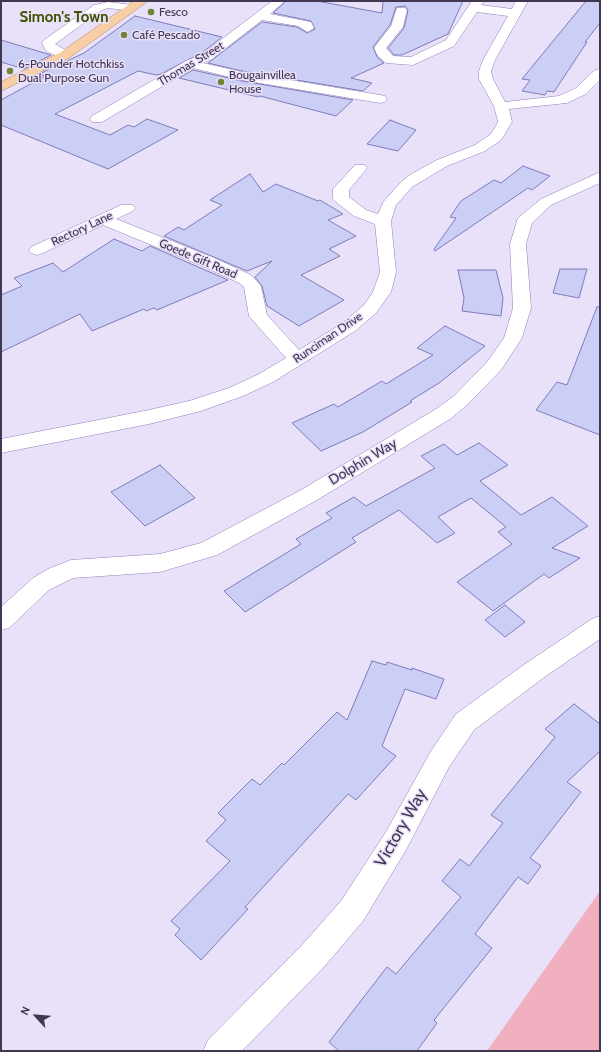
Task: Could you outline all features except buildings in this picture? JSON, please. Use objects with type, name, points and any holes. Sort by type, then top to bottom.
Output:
[{"type":"main road","points":[[1,87],[65,55],[131,4]]},
{"type":"street","name":"Thomas Street","points":[[97,119],[191,64],[208,56],[279,1]]},
{"type":"street","name":"Runciman Drive","points":[[1,446],[194,406],[242,390],[266,378],[349,327],[370,309],[382,292],[388,272],[383,241],[383,221],[389,204],[407,184],[418,176],[437,165],[480,148],[496,137],[504,126],[505,122],[501,106],[486,79],[485,71],[489,60],[522,1]]},
{"type":"street","points":[[65,55],[50,48],[48,43],[98,7],[131,4]]},
{"type":"street","points":[[401,10],[397,27],[380,48],[386,57],[394,61],[406,62],[422,58],[450,43],[476,4],[515,13]]},
{"type":"street","points":[[261,16],[300,23],[307,25],[308,28]]},
{"type":"street","points":[[191,64],[242,76],[380,99]]},
{"type":"street","points":[[501,106],[562,100],[581,91],[600,73]]},
{"type":"street","points":[[360,168],[341,189],[341,199],[360,213],[383,221]]},
{"type":"street","name":"Dolphin Way","points":[[1,621],[41,584],[56,575],[71,569],[160,563],[182,558],[209,549],[309,495],[442,414],[461,400],[494,366],[513,338],[522,308],[518,244],[524,221],[546,202],[600,177]]},
{"type":"street","name":"Rectory Lane","points":[[37,250],[104,220],[126,208]]},
{"type":"street","name":"Goede Gift Road","points":[[104,220],[206,261],[245,280],[252,286],[258,316],[297,359]]},
{"type":"street","name":"Victory Way","points":[[219,1051],[313,956],[352,911],[396,841],[440,759],[465,722],[527,675],[600,626]]},
{"type":"shaded area","points":[[600,891],[600,1051],[487,1051],[547,966]]},
{"type":"place","name":"Fesco","points":[[151,12]]},
{"type":"place","name":"Café Pescado","points":[[124,35]]},
{"type":"place","name":"6-Pounder Hotchkiss Dual Purpose Gun","points":[[10,71]]},
{"type":"place","name":"Bougainvillea House","points":[[221,82]]},
{"type":"district","name":"Simon's Town","points":[[64,18]]}]
